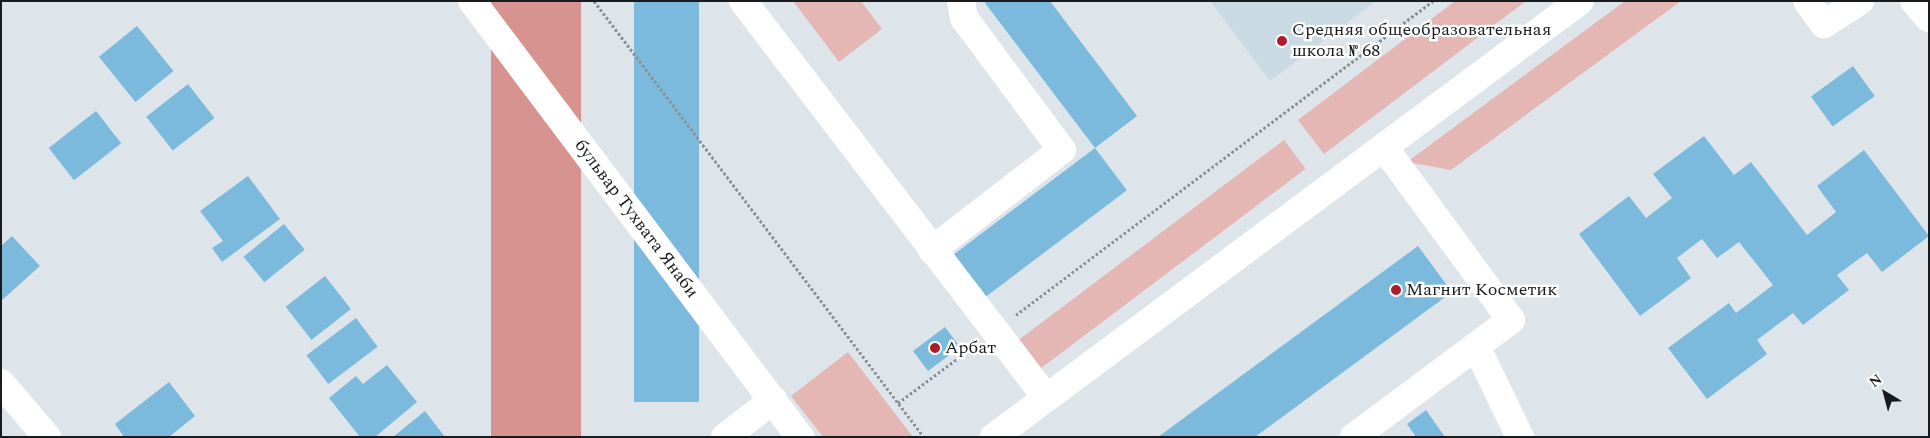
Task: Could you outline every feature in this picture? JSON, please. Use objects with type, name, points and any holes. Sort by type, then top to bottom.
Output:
[{"type":"street","name":"бульвар Тухвата Янаби","points":[[472,1],[800,437]]},
{"type":"street","points":[[743,1],[1046,398]]},
{"type":"street","points":[[932,250],[1062,150],[964,18],[961,1]]},
{"type":"street","points":[[994,437],[1580,1]]},
{"type":"street","points":[[1807,1],[1824,24],[1860,1]]},
{"type":"street","points":[[1914,1],[1929,18]]},
{"type":"street","points":[[1354,437],[1511,320],[1384,147]]},
{"type":"street","points":[[1476,346],[1520,437]]},
{"type":"street","points":[[1,383],[48,437]]},
{"type":"street","points":[[726,437],[773,400]]},
{"type":"path","points":[[594,1],[924,437]]},
{"type":"path","points":[[898,403],[1433,1]]},
{"type":"shaded area","points":[[491,1],[581,1],[581,437],[491,437]]},
{"type":"shaded area","points":[[793,1],[861,1],[882,29],[839,62]]},
{"type":"shaded area","name":"Средняя общеобразовательная школа № 68","points":[[1210,1],[1376,1],[1270,81]]},
{"type":"shaded area","points":[[1455,1],[1526,1],[1324,154],[1298,120]]},
{"type":"shaded area","points":[[1625,1],[1681,1],[1451,170],[1407,162]]},
{"type":"shaded area","points":[[1284,140],[1306,169],[1035,373],[1013,344]]},
{"type":"shaded area","points":[[848,352],[913,437],[823,437],[791,396]]},
{"type":"building","points":[[634,1],[699,1],[699,402],[634,402]]},
{"type":"building","points":[[986,1],[1050,1],[1137,116],[1095,148],[985,3]]},
{"type":"building","points":[[137,26],[174,71],[135,102],[99,57]]},
{"type":"building","points":[[1853,66],[1875,96],[1833,126],[1811,97]]},
{"type":"building","points":[[188,84],[214,118],[173,151],[146,117]]},
{"type":"building","points":[[96,111],[121,143],[74,180],[49,148]]},
{"type":"building","points":[[1704,136],[1734,175],[1751,162],[1807,235],[1836,212],[1817,186],[1864,150],[1929,236],[1882,272],[1867,253],[1837,275],[1849,290],[1803,325],[1793,313],[1757,340],[1767,354],[1707,399],[1668,348],[1729,303],[1736,313],[1773,285],[1739,242],[1717,258],[1702,239],[1677,258],[1691,278],[1640,316],[1579,234],[1629,196],[1646,218],[1672,198],[1653,174]]},
{"type":"building","points":[[1095,148],[1127,190],[981,300],[949,258]]},
{"type":"building","points":[[248,176],[280,219],[222,262],[212,248],[223,241],[200,211]]},
{"type":"building","points":[[284,224],[305,250],[264,282],[244,257]]},
{"type":"building","points":[[12,236],[40,266],[1,301],[1,246]]},
{"type":"building","points":[[1418,246],[1452,292],[1255,437],[1158,437]]},
{"type":"building","points":[[325,276],[351,309],[311,340],[286,307]]},
{"type":"building","points":[[356,318],[378,347],[328,384],[306,355]]},
{"type":"building","points":[[945,327],[960,347],[928,371],[913,351]]},
{"type":"building","points":[[387,365],[417,402],[375,437],[360,437],[329,398],[356,376],[363,384]]},
{"type":"building","points":[[169,382],[195,416],[169,437],[124,437],[115,424]]},
{"type":"building","points":[[1426,410],[1445,437],[1416,437],[1407,424]]},
{"type":"building","points":[[425,411],[445,437],[393,437]]},
{"type":"place","name":"Средняя общеобразовательная школа № 68","points":[[1282,41]]},
{"type":"place","name":"Магнит Косметик","points":[[1396,290]]},
{"type":"place","name":"Арбат","points":[[935,348]]}]
